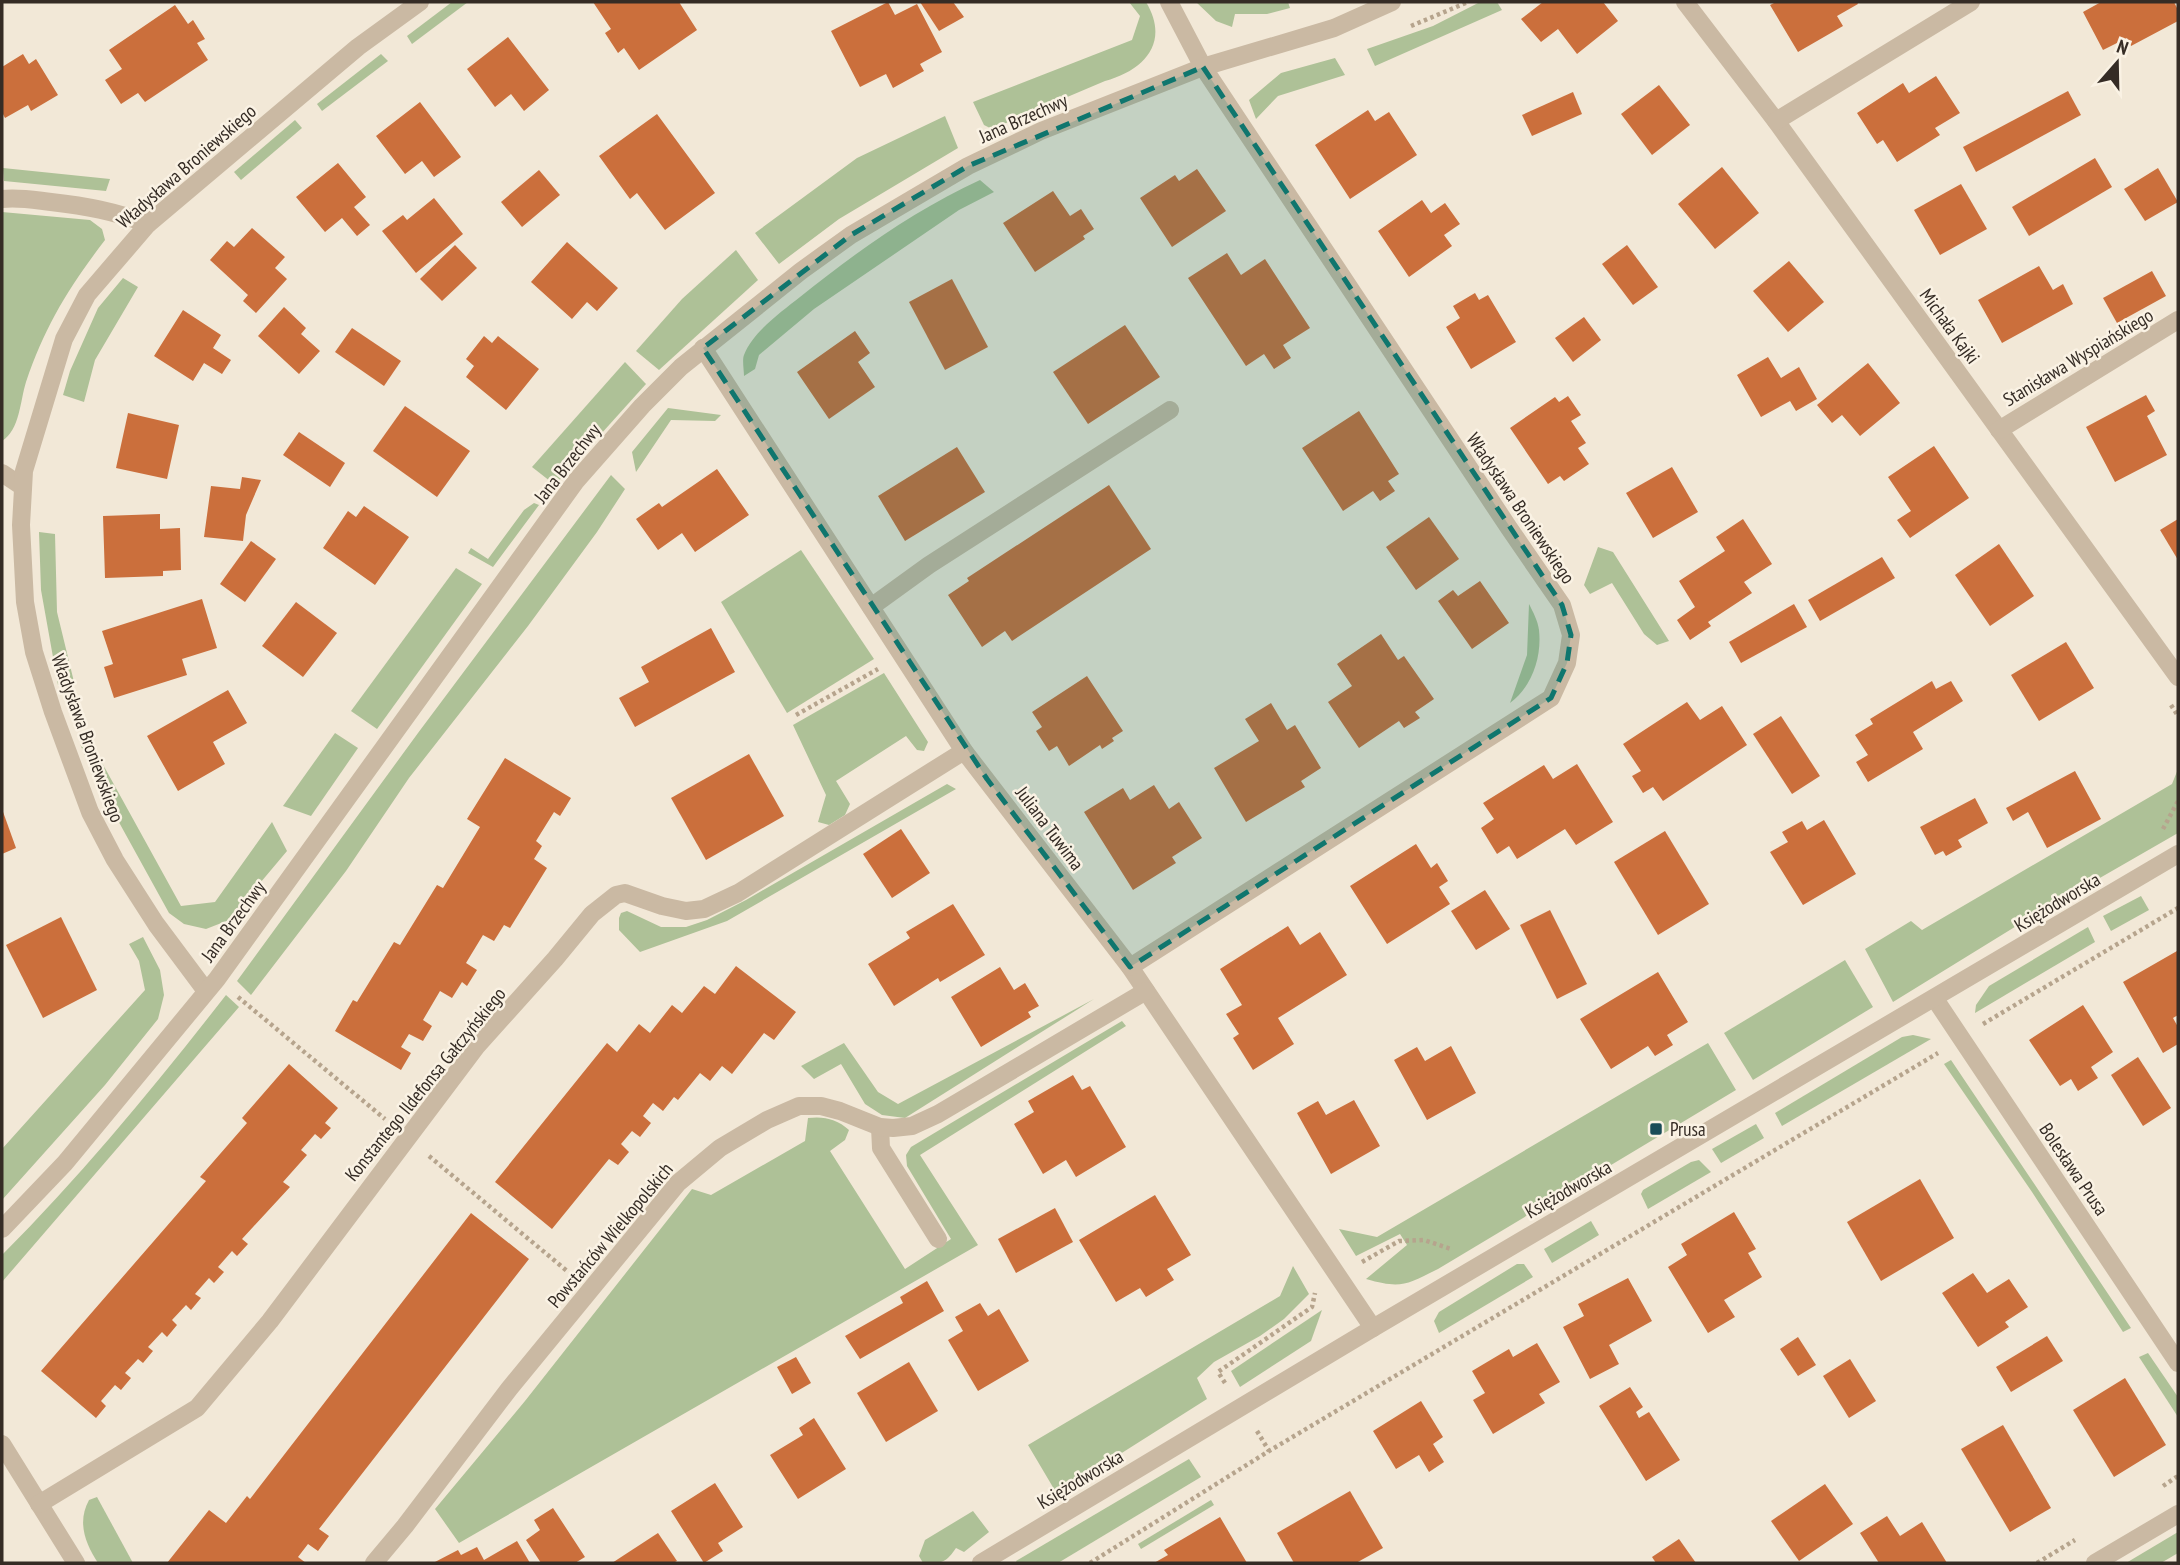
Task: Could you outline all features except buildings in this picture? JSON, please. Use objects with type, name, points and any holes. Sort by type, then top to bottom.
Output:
[{"type":"street","name":"Władysława Broniewskiego","points":[[206,991],[156,924],[115,860],[90,812],[53,712],[34,652],[25,602],[20,525],[24,471],[64,339],[88,295],[148,223],[358,47],[419,2]]},
{"type":"street","name":"Władysława Broniewskiego","points":[[1130,967],[1551,698],[1567,663],[1571,635],[1562,605],[1203,67],[1168,2]]},
{"type":"street","name":"Jana Brzechwy","points":[[2,1229],[65,1163],[206,991],[576,481],[642,406],[703,348],[851,235],[968,166],[1041,131],[1203,67],[1334,28],[1392,2]]},
{"type":"street","name":"Michała Kajki","points":[[1685,2],[1776,121],[2178,677]]},
{"type":"street","points":[[1776,121],[1971,2]]},
{"type":"street","points":[[2,199],[17,197],[85,205],[121,213],[148,223]]},
{"type":"street","name":"Stanisława Wyspiańskiego","points":[[1999,430],[2178,320]]},
{"type":"street","name":"Juliana Tuwima","points":[[703,348],[964,751],[1130,967],[1373,1328]]},
{"type":"street","points":[[871,607],[929,565],[1170,410]]},
{"type":"street","points":[[2,473],[23,487]]},
{"type":"street","name":"Konstantego Ildefonsa Gałczyńskiego","points":[[39,1504],[197,1408],[270,1321],[476,1047],[592,914],[616,895],[625,893],[686,911],[704,909],[738,893],[964,751]]},
{"type":"street","name":"Księżodworska","points":[[981,1563],[1373,1328],[2178,854]]},
{"type":"street","name":"Powstańców Wielkopolskich","points":[[374,1563],[509,1389],[678,1183],[720,1148],[767,1120],[799,1106],[831,1108],[880,1127],[912,1126],[938,1114],[1146,991]]},
{"type":"street","name":"Bolesława Prusa","points":[[1935,999],[2178,1363]]},
{"type":"street","points":[[880,1127],[881,1148],[938,1240]]},
{"type":"street","points":[[2,1444],[76,1563]]},
{"type":"street","points":[[2095,1563],[2178,1514]]},
{"type":"path","points":[[796,715],[903,655]]},
{"type":"path","points":[[1978,1028],[2178,908]]},
{"type":"path","points":[[1090,1563],[1281,1444],[1944,1049]]},
{"type":"path","points":[[1218,1371],[1312,1307],[1316,1288]]},
{"type":"highlighted area","points":[[1203,67],[1562,605],[1571,635],[1567,663],[1551,698],[1130,967],[987,779],[703,348],[851,235],[968,166]]},
{"type":"green space","points":[[452,2],[468,2],[412,44],[407,36]]},
{"type":"green space","points":[[1129,2],[1146,2],[1153,16],[1154,42],[1142,62],[1119,76],[992,129],[984,125],[973,102],[1132,40],[1140,16]]},
{"type":"green space","points":[[1196,2],[1288,2],[1290,8],[1267,14],[1235,14],[1232,27],[1216,21]]},
{"type":"green space","points":[[1480,2],[1497,2],[1502,10],[1375,66],[1367,49],[1433,26]]},
{"type":"green space","points":[[381,54],[388,61],[322,111],[317,104]]},
{"type":"green space","points":[[1335,58],[1345,75],[1278,96],[1256,119],[1249,100],[1281,73]]},
{"type":"green space","points":[[945,116],[958,148],[839,219],[779,264],[755,233],[857,158]]},
{"type":"green space","points":[[295,120],[302,128],[241,180],[234,172]]},
{"type":"green space","points":[[3,168],[110,179],[106,191],[4,181]]},
{"type":"green space","points":[[980,180],[994,192],[959,210],[814,309],[759,355],[755,369],[744,376],[743,357],[748,347],[776,316],[887,233]]},
{"type":"green space","points":[[2,212],[90,220],[102,229],[105,240],[69,291],[50,325],[26,382],[16,423],[2,441]]},
{"type":"green space","points":[[736,250],[758,280],[659,370],[636,351],[682,299]]},
{"type":"green space","points":[[123,278],[138,287],[95,360],[84,402],[63,395],[70,371],[98,308]]},
{"type":"green space","points":[[625,362],[646,384],[555,485],[532,467]]},
{"type":"green space","points":[[668,408],[721,415],[715,421],[671,420],[636,472],[632,452]]},
{"type":"green space","points":[[611,475],[625,489],[597,532],[528,626],[409,778],[346,871],[251,995],[237,981]]},
{"type":"green space","points":[[534,503],[539,505],[493,567],[468,553],[471,548],[488,559],[524,510]]},
{"type":"green space","points":[[39,532],[55,534],[57,612],[74,682],[58,685],[41,590]]},
{"type":"green space","points":[[1598,547],[1613,552],[1669,641],[1657,645],[1644,634],[1612,583],[1590,594],[1584,585]]},
{"type":"green space","points":[[801,550],[874,659],[787,713],[721,602]]},
{"type":"green space","points":[[456,568],[482,584],[377,729],[351,711]]},
{"type":"green space","points":[[1529,604],[1539,630],[1539,651],[1530,680],[1510,703],[1527,655]]},
{"type":"green space","points":[[884,673],[928,742],[924,751],[917,750],[906,736],[836,781],[850,804],[845,815],[829,825],[818,822],[826,795],[793,725]]},
{"type":"green space","points":[[335,733],[358,748],[311,816],[283,806]]},
{"type":"green space","points":[[90,741],[181,906],[215,902],[272,822],[287,851],[229,920],[206,929],[184,924],[169,913],[94,777],[80,744]]},
{"type":"green space","points":[[2178,769],[2178,833],[2018,925],[1893,1002],[1865,949],[1911,921],[1922,930],[2172,784]]},
{"type":"green space","points":[[947,784],[956,789],[727,921],[640,952],[619,930],[621,913],[627,911],[661,927],[686,927],[707,920]]},
{"type":"green space","points":[[2141,896],[2149,910],[2111,931],[2103,916]]},
{"type":"green space","points":[[2088,927],[2095,942],[1975,1013],[1976,1005],[1989,986]]},
{"type":"green space","points":[[143,937],[160,970],[164,995],[158,1019],[105,1085],[2,1200],[2,1149],[145,990],[139,961],[129,944]]},
{"type":"green space","points":[[1845,960],[1873,1007],[1753,1080],[1724,1033]]},
{"type":"green space","points":[[226,995],[239,1007],[2,1282],[2,1255],[118,1129]]},
{"type":"green space","points":[[1094,999],[905,1118],[882,1115],[865,1104],[841,1064],[814,1079],[801,1066],[844,1043],[878,1092],[898,1104]]},
{"type":"green space","points":[[1122,1021],[1126,1026],[920,1155],[978,1245],[459,1543],[435,1509],[525,1401],[692,1189],[711,1195],[805,1141],[808,1118],[819,1117],[835,1121],[849,1130],[845,1140],[830,1151],[905,1269],[951,1239],[907,1166],[906,1155],[911,1147]]},
{"type":"green space","points":[[1913,1035],[1931,1039],[1782,1126],[1775,1113],[1902,1037]]},
{"type":"green space","points":[[1708,1043],[1736,1090],[1438,1269],[1403,1284],[1366,1279],[1407,1245],[1400,1234],[1356,1256],[1339,1229],[1377,1237]]},
{"type":"green space","points":[[1951,1060],[2131,1328],[2123,1332],[1944,1064]]},
{"type":"green space","points":[[1756,1124],[1764,1138],[1721,1163],[1712,1149]]},
{"type":"green space","points":[[1699,1160],[1711,1172],[1648,1209],[1641,1194],[1643,1190]]},
{"type":"green space","points":[[1591,1221],[1599,1235],[1552,1263],[1544,1249]]},
{"type":"green space","points":[[1517,1264],[1524,1264],[1533,1277],[1439,1333],[1434,1321],[1439,1312]]},
{"type":"green space","points":[[1293,1266],[1309,1294],[1284,1319],[1214,1362],[1197,1378],[1207,1399],[1057,1494],[1028,1445],[1280,1296]]},
{"type":"green space","points":[[1322,1310],[1311,1341],[1240,1387],[1231,1371]]},
{"type":"green space","points":[[2148,1353],[2178,1397],[2178,1417],[2139,1357]]},
{"type":"green space","points":[[1189,1459],[1201,1477],[1058,1563],[1017,1563],[1016,1561]]},
{"type":"green space","points":[[97,1497],[133,1563],[98,1563],[93,1555],[83,1524],[89,1500]]},
{"type":"green space","points":[[1211,1500],[1214,1505],[1141,1549],[1138,1544]]},
{"type":"green space","points":[[973,1511],[989,1532],[964,1552],[956,1548],[942,1562],[923,1563],[919,1556],[925,1540]]},
{"type":"green space","points":[[2178,1532],[2178,1553],[2161,1563],[2126,1563]]},
{"type":"place","name":"Prusa","points":[[1656,1129]]}]
